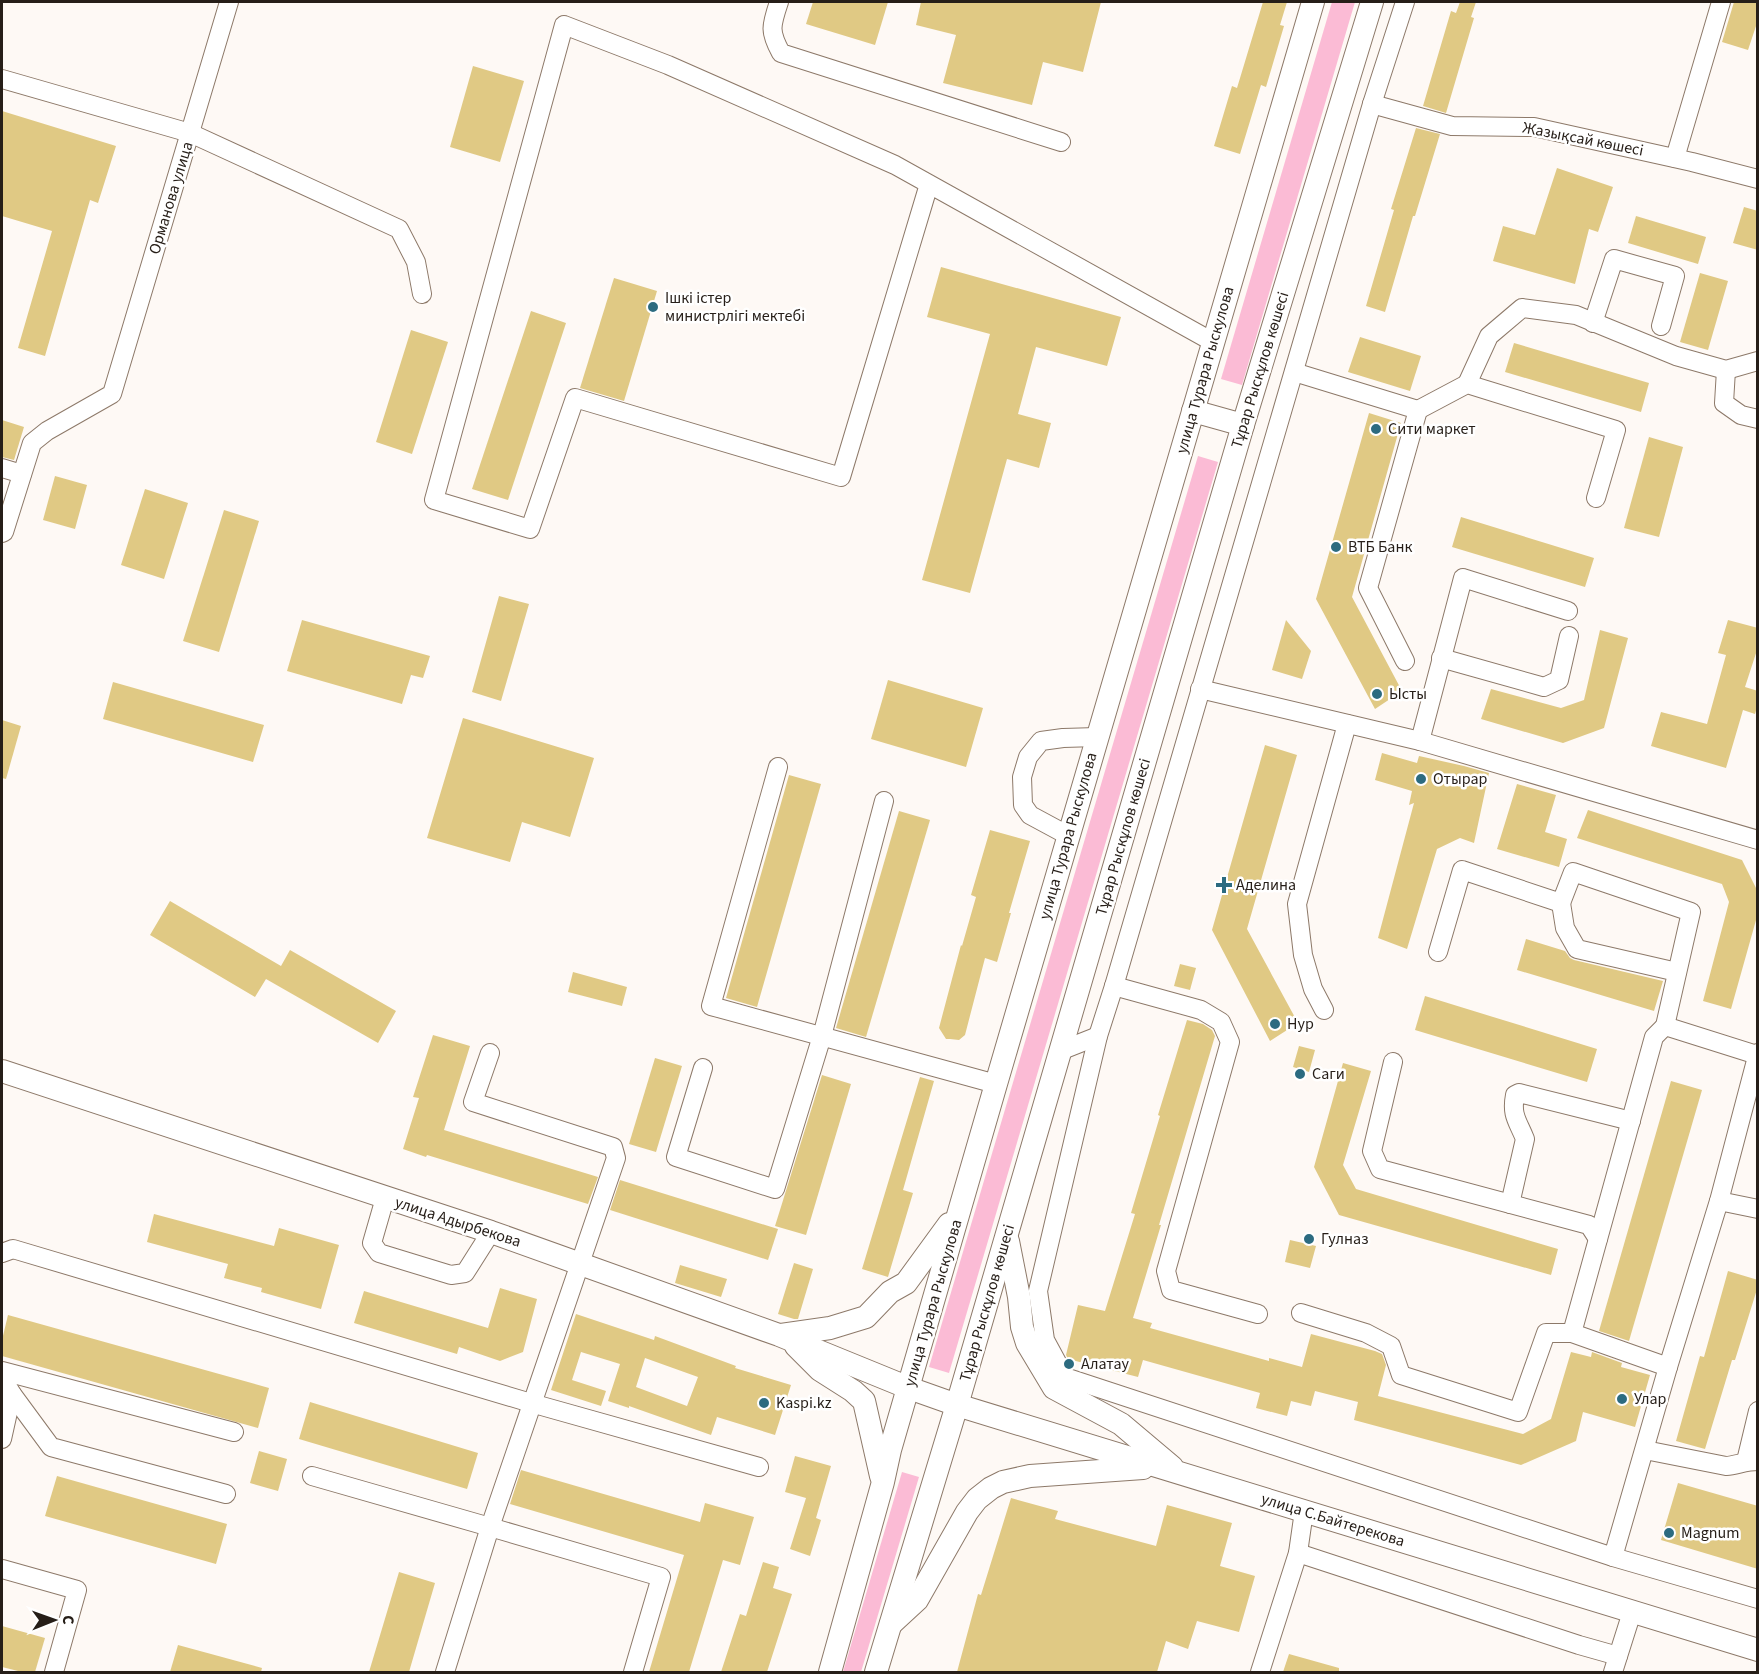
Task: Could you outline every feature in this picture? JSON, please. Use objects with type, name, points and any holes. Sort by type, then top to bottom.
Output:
[{"type":"main road","name":"улица Турара Рыскулова","points":[[830,1672],[996,1084],[1313,2]]},
{"type":"main road","name":"Тұрар Рыскұлов көшесі","points":[[876,1672],[957,1405],[1243,425],[1372,2]]},
{"type":"main road","points":[[1193,411],[1243,425]]},
{"type":"main road","name":"улица Адырбекова","points":[[2,1071],[580,1263],[784,1337],[909,1388]]},
{"type":"main road","points":[[784,1337],[830,1328],[866,1317],[890,1292],[906,1283],[961,1208]]},
{"type":"main road","points":[[1006,1236],[1019,1298],[1022,1327],[1027,1343],[1054,1388],[1121,1424],[1180,1474]]},
{"type":"main road","points":[[784,1337],[820,1370],[853,1391],[864,1401],[883,1482]]},
{"type":"main road","name":"улица С.Байтерекова","points":[[909,1388],[1180,1474],[1758,1650]]},
{"type":"main road","points":[[891,1624],[917,1600],[967,1512],[977,1499],[991,1488],[1003,1482],[1030,1476],[1155,1466]]},
{"type":"street","name":"Орманова улица","points":[[22,474],[32,443],[47,431],[112,394],[229,2]]},
{"type":"street","points":[[779,2],[773,20],[772,37],[781,53],[1061,142]]},
{"type":"street","points":[[1404,2],[1098,1036],[1038,1291],[1045,1340],[1065,1377],[1613,1557],[1758,1599]]},
{"type":"street","points":[[1675,158],[1721,2]]},
{"type":"street","points":[[929,184],[841,477],[575,398],[530,529],[434,500],[564,25],[668,65],[895,165],[1213,342]]},
{"type":"street","points":[[2,79],[190,133],[399,230],[416,262],[422,294]]},
{"type":"street","name":"Жазықсай көшесі","points":[[1372,104],[1452,126],[1533,127],[1758,179]]},
{"type":"street","points":[[1593,323],[1614,259],[1675,276],[1662,326]]},
{"type":"street","points":[[1294,372],[1418,410],[1467,384],[1490,336],[1522,308],[1576,315],[1676,357],[1726,370],[1758,361]]},
{"type":"street","points":[[1726,370],[1724,403],[1741,415],[1758,419]]},
{"type":"street","points":[[1467,384],[1617,430],[1596,498]]},
{"type":"street","points":[[1405,661],[1368,588],[1418,410]]},
{"type":"street","points":[[2,468],[22,474],[4,532],[2,532]]},
{"type":"street","points":[[1420,741],[1463,578],[1569,611]]},
{"type":"street","points":[[1441,658],[1544,687],[1559,680],[1569,636]]},
{"type":"street","points":[[1200,689],[1420,741],[1758,840]]},
{"type":"street","points":[[1324,1011],[1313,989],[1303,955],[1297,904],[1347,724]]},
{"type":"street","points":[[1069,836],[1030,815],[1023,805],[1022,777],[1028,757],[1041,741],[1097,737]]},
{"type":"street","points":[[778,767],[711,1006],[996,1084]]},
{"type":"street","points":[[703,1068],[676,1157],[775,1189],[822,1036],[884,801]]},
{"type":"street","points":[[1438,952],[1462,870],[1561,903]]},
{"type":"street","points":[[1572,1333],[1654,1037],[1665,1026],[1691,912],[1573,872],[1561,903],[1565,928],[1577,949],[1677,972]]},
{"type":"street","points":[[1114,986],[1201,1010],[1221,1022],[1230,1042],[1166,1271],[1171,1290],[1258,1314]]},
{"type":"street","points":[[1613,1557],[1719,1201],[1757,1054],[1665,1026]]},
{"type":"street","points":[[1060,1051],[1098,1036]]},
{"type":"street","points":[[445,1672],[531,1403],[616,1158],[613,1147],[473,1102],[489,1053]]},
{"type":"street","points":[[1393,1062],[1372,1151],[1380,1169],[1589,1225],[1598,1239]]},
{"type":"street","points":[[1510,1204],[1525,1139],[1515,1119],[1513,1107],[1515,1095],[1520,1093],[1631,1121]]},
{"type":"street","points":[[385,1198],[372,1243],[379,1253],[451,1275],[465,1273],[491,1232]]},
{"type":"street","points":[[1719,1201],[1758,1209]]},
{"type":"street","points":[[2,1253],[13,1249],[531,1403],[759,1467]]},
{"type":"street","points":[[1300,1313],[1366,1333],[1391,1346],[1401,1375],[1518,1412],[1546,1334],[1572,1333],[1668,1367]]},
{"type":"street","points":[[2,1371],[234,1432]]},
{"type":"street","points":[[2,1377],[51,1447],[226,1494]]},
{"type":"street","points":[[2,1439],[12,1394]]},
{"type":"street","points":[[1645,1450],[1726,1466],[1752,1461],[1758,1411]]},
{"type":"street","points":[[312,1476],[661,1577],[633,1672]]},
{"type":"street","points":[[1260,1672],[1298,1553],[1304,1511]]},
{"type":"street","points":[[1298,1553],[1568,1641],[1616,1664],[1632,1612]]},
{"type":"street","points":[[2,1569],[77,1590],[54,1672]]},
{"type":"shaded area","points":[[1332,2],[1355,2],[1242,385],[1221,379]]},
{"type":"shaded area","points":[[1198,456],[1218,462],[949,1373],[929,1367]]},
{"type":"shaded area","points":[[902,1472],[919,1477],[861,1672],[843,1672]]},
{"type":"building","points":[[813,2],[888,2],[875,45],[806,24]]},
{"type":"building","points":[[921,2],[1101,2],[1083,72],[1043,62],[1032,105],[943,83],[956,35],[916,25]]},
{"type":"building","points":[[1263,2],[1287,2],[1280,25],[1284,26],[1266,87],[1261,85],[1240,154],[1214,146],[1232,86],[1237,88]]},
{"type":"building","points":[[1460,2],[1476,2],[1471,17],[1474,18],[1446,113],[1423,106],[1451,11],[1456,13]]},
{"type":"building","points":[[1734,2],[1758,2],[1758,20],[1748,50],[1722,42]]},
{"type":"building","points":[[473,66],[524,81],[500,162],[450,147]]},
{"type":"building","points":[[2,111],[116,146],[98,203],[90,200],[45,356],[18,348],[52,231],[2,216]]},
{"type":"building","points":[[1416,128],[1440,134],[1385,312],[1366,306],[1394,210],[1391,209]]},
{"type":"building","points":[[1557,168],[1613,187],[1598,232],[1589,229],[1575,284],[1493,261],[1503,226],[1535,235]]},
{"type":"building","points":[[1744,207],[1758,211],[1758,250],[1733,243]]},
{"type":"building","points":[[1636,216],[1706,237],[1698,264],[1628,243]]},
{"type":"building","points":[[941,267],[1121,317],[1107,366],[1036,347],[1018,414],[1051,423],[1039,468],[1007,459],[970,593],[922,580],[990,334],[927,317]]},
{"type":"building","points":[[1700,273],[1728,281],[1708,350],[1680,342]]},
{"type":"building","points":[[614,278],[657,291],[624,401],[580,388]]},
{"type":"building","points":[[531,311],[566,323],[508,500],[472,489]]},
{"type":"building","points":[[411,330],[448,342],[412,454],[376,442]]},
{"type":"building","points":[[1360,337],[1421,356],[1410,391],[1348,372]]},
{"type":"building","points":[[1514,343],[1649,383],[1641,412],[1505,372]]},
{"type":"building","points":[[1369,413],[1401,423],[1352,597],[1402,691],[1375,709],[1316,599]]},
{"type":"building","points":[[2,420],[24,427],[14,460],[2,457]]},
{"type":"building","points":[[1649,437],[1683,447],[1659,537],[1624,528]]},
{"type":"building","points":[[55,476],[87,485],[75,529],[43,520]]},
{"type":"building","points":[[145,489],[188,503],[164,579],[121,565]]},
{"type":"building","points":[[224,510],[259,521],[219,652],[183,641]]},
{"type":"building","points":[[1461,517],[1594,558],[1585,587],[1452,547]]},
{"type":"building","points":[[499,596],[529,604],[501,701],[472,692]]},
{"type":"building","points":[[302,620],[430,656],[423,678],[411,675],[402,704],[287,671]]},
{"type":"building","points":[[1286,620],[1311,651],[1302,679],[1272,670]]},
{"type":"building","points":[[1728,620],[1758,628],[1758,647],[1745,687],[1758,691],[1758,704],[1755,714],[1743,710],[1726,768],[1651,746],[1661,712],[1707,724],[1726,655],[1718,653]]},
{"type":"building","points":[[1600,630],[1628,638],[1604,728],[1563,743],[1481,719],[1491,689],[1561,708],[1584,700]]},
{"type":"building","points":[[888,680],[983,708],[966,767],[871,739]]},
{"type":"building","points":[[113,682],[264,725],[253,762],[103,719]]},
{"type":"building","points":[[463,718],[594,758],[570,837],[522,822],[510,862],[427,838]]},
{"type":"building","points":[[2,720],[21,726],[6,779],[2,778]]},
{"type":"building","points":[[1265,745],[1297,755],[1247,929],[1298,1023],[1270,1041],[1212,930]]},
{"type":"building","points":[[1382,753],[1417,763],[1419,756],[1489,773],[1474,843],[1460,838],[1437,849],[1407,949],[1378,938],[1414,803],[1409,805],[1412,791],[1375,780]]},
{"type":"building","points":[[789,775],[821,784],[757,1007],[726,998]]},
{"type":"building","points":[[1517,784],[1556,795],[1545,832],[1567,839],[1559,867],[1497,849]]},
{"type":"building","points":[[1588,810],[1742,860],[1758,892],[1758,913],[1731,1009],[1703,1001],[1729,902],[1722,884],[1577,838]]},
{"type":"building","points":[[899,811],[930,820],[866,1037],[836,1028]]},
{"type":"building","points":[[990,830],[1030,841],[997,962],[985,958],[965,1035],[959,1040],[946,1039],[939,1028],[976,897],[971,895]]},
{"type":"building","points":[[170,901],[281,966],[290,950],[396,1011],[378,1043],[266,979],[255,997],[150,935]]},
{"type":"building","points":[[1526,939],[1565,951],[1574,960],[1663,981],[1654,1011],[1517,970]]},
{"type":"building","points":[[1180,964],[1196,968],[1190,990],[1174,986]]},
{"type":"building","points":[[573,972],[627,987],[622,1006],[568,992]]},
{"type":"building","points":[[1425,996],[1597,1049],[1587,1082],[1415,1030]]},
{"type":"building","points":[[1187,1020],[1203,1024],[1212,1030],[1215,1036],[1133,1318],[1152,1323],[1150,1328],[1269,1361],[1269,1358],[1302,1367],[1311,1334],[1375,1351],[1382,1354],[1386,1365],[1378,1396],[1523,1434],[1551,1419],[1571,1352],[1591,1357],[1592,1352],[1622,1363],[1621,1367],[1650,1375],[1635,1427],[1583,1412],[1576,1441],[1521,1465],[1354,1420],[1358,1402],[1315,1391],[1311,1406],[1291,1401],[1287,1416],[1256,1408],[1260,1393],[1143,1360],[1138,1377],[1068,1359],[1066,1355],[1078,1305],[1105,1311],[1135,1214],[1131,1213]]},
{"type":"building","points":[[433,1035],[470,1046],[444,1130],[598,1177],[588,1204],[403,1149],[419,1098],[413,1097]]},
{"type":"building","points":[[1299,1046],[1315,1050],[1309,1072],[1293,1067]]},
{"type":"building","points":[[655,1058],[682,1066],[656,1152],[629,1144]]},
{"type":"building","points":[[1343,1063],[1371,1071],[1343,1165],[1356,1189],[1558,1249],[1551,1275],[1339,1215],[1314,1167]]},
{"type":"building","points":[[822,1075],[851,1084],[806,1235],[775,1226]]},
{"type":"building","points":[[920,1077],[934,1081],[903,1190],[913,1193],[888,1277],[862,1269]]},
{"type":"building","points":[[1671,1081],[1702,1090],[1629,1341],[1599,1331]]},
{"type":"building","points":[[620,1180],[778,1229],[768,1260],[610,1210]]},
{"type":"building","points":[[154,1214],[274,1246],[279,1228],[339,1245],[321,1309],[261,1292],[262,1288],[224,1278],[228,1264],[147,1242]]},
{"type":"building","points":[[1290,1240],[1316,1246],[1310,1268],[1285,1262]]},
{"type":"building","points":[[794,1263],[813,1269],[798,1319],[778,1314]]},
{"type":"building","points":[[680,1265],[727,1279],[721,1297],[675,1283]]},
{"type":"building","points":[[1728,1271],[1758,1280],[1758,1286],[1735,1360],[1732,1360],[1705,1449],[1676,1441],[1700,1356],[1704,1357]]},
{"type":"building","points":[[500,1288],[537,1299],[523,1352],[500,1361],[459,1347],[457,1354],[354,1323],[364,1291],[488,1328]]},
{"type":"building","points":[[576,1314],[654,1340],[655,1336],[736,1366],[735,1368],[791,1385],[775,1435],[717,1417],[711,1435],[629,1406],[629,1408],[608,1401],[620,1364],[581,1352],[572,1380],[606,1391],[601,1406],[551,1390]],"holes":[[[645,1358],[698,1377],[687,1406],[636,1387]]]},
{"type":"building","points":[[8,1315],[269,1388],[258,1428],[2,1356],[2,1340]]},
{"type":"building","points":[[310,1402],[478,1453],[467,1489],[299,1439]]},
{"type":"building","points":[[259,1451],[287,1459],[278,1491],[250,1483]]},
{"type":"building","points":[[795,1456],[831,1466],[816,1518],[821,1520],[810,1556],[790,1549],[806,1498],[785,1492]]},
{"type":"building","points":[[521,1470],[700,1522],[705,1503],[754,1517],[740,1565],[723,1560],[689,1672],[649,1672],[684,1555],[510,1504]]},
{"type":"building","points":[[57,1476],[227,1524],[216,1564],[45,1516]]},
{"type":"building","points":[[1678,1483],[1758,1506],[1758,1569],[1661,1540]]},
{"type":"building","points":[[1011,1498],[1058,1511],[1055,1519],[1156,1546],[1167,1505],[1232,1523],[1220,1566],[1255,1576],[1239,1632],[1197,1621],[1188,1649],[1166,1641],[1157,1672],[957,1672],[978,1594],[981,1595]]},
{"type":"building","points":[[763,1562],[779,1567],[773,1588],[792,1594],[767,1672],[721,1672],[740,1614],[746,1616]]},
{"type":"building","points":[[399,1572],[435,1583],[409,1672],[369,1672]]},
{"type":"building","points":[[2,1626],[45,1638],[35,1672],[22,1672],[2,1667]]},
{"type":"building","points":[[178,1645],[262,1668],[261,1672],[170,1672]]},
{"type":"building","points":[[1289,1654],[1339,1668],[1339,1672],[1283,1672]]},
{"type":"place","name":"Ішкі істер министрлігі мектебі","points":[[653,307]]},
{"type":"place","name":"Сити маркет","points":[[1376,429]]},
{"type":"place","name":"ВТБ Банк","points":[[1336,547]]},
{"type":"place","name":"Ысты","points":[[1377,694]]},
{"type":"place","name":"Отырар","points":[[1421,779]]},
{"type":"place","name":"Аделина","points":[[1224,885]]},
{"type":"place","name":"Нур","points":[[1275,1024]]},
{"type":"place","name":"Саги","points":[[1300,1074]]},
{"type":"place","name":"Гулназ","points":[[1309,1239]]},
{"type":"place","name":"Алатау","points":[[1069,1364]]},
{"type":"place","name":"Улар","points":[[1622,1399]]},
{"type":"place","name":"Kaspi.kz","points":[[764,1403]]},
{"type":"place","name":"Magnum","points":[[1669,1533]]}]
